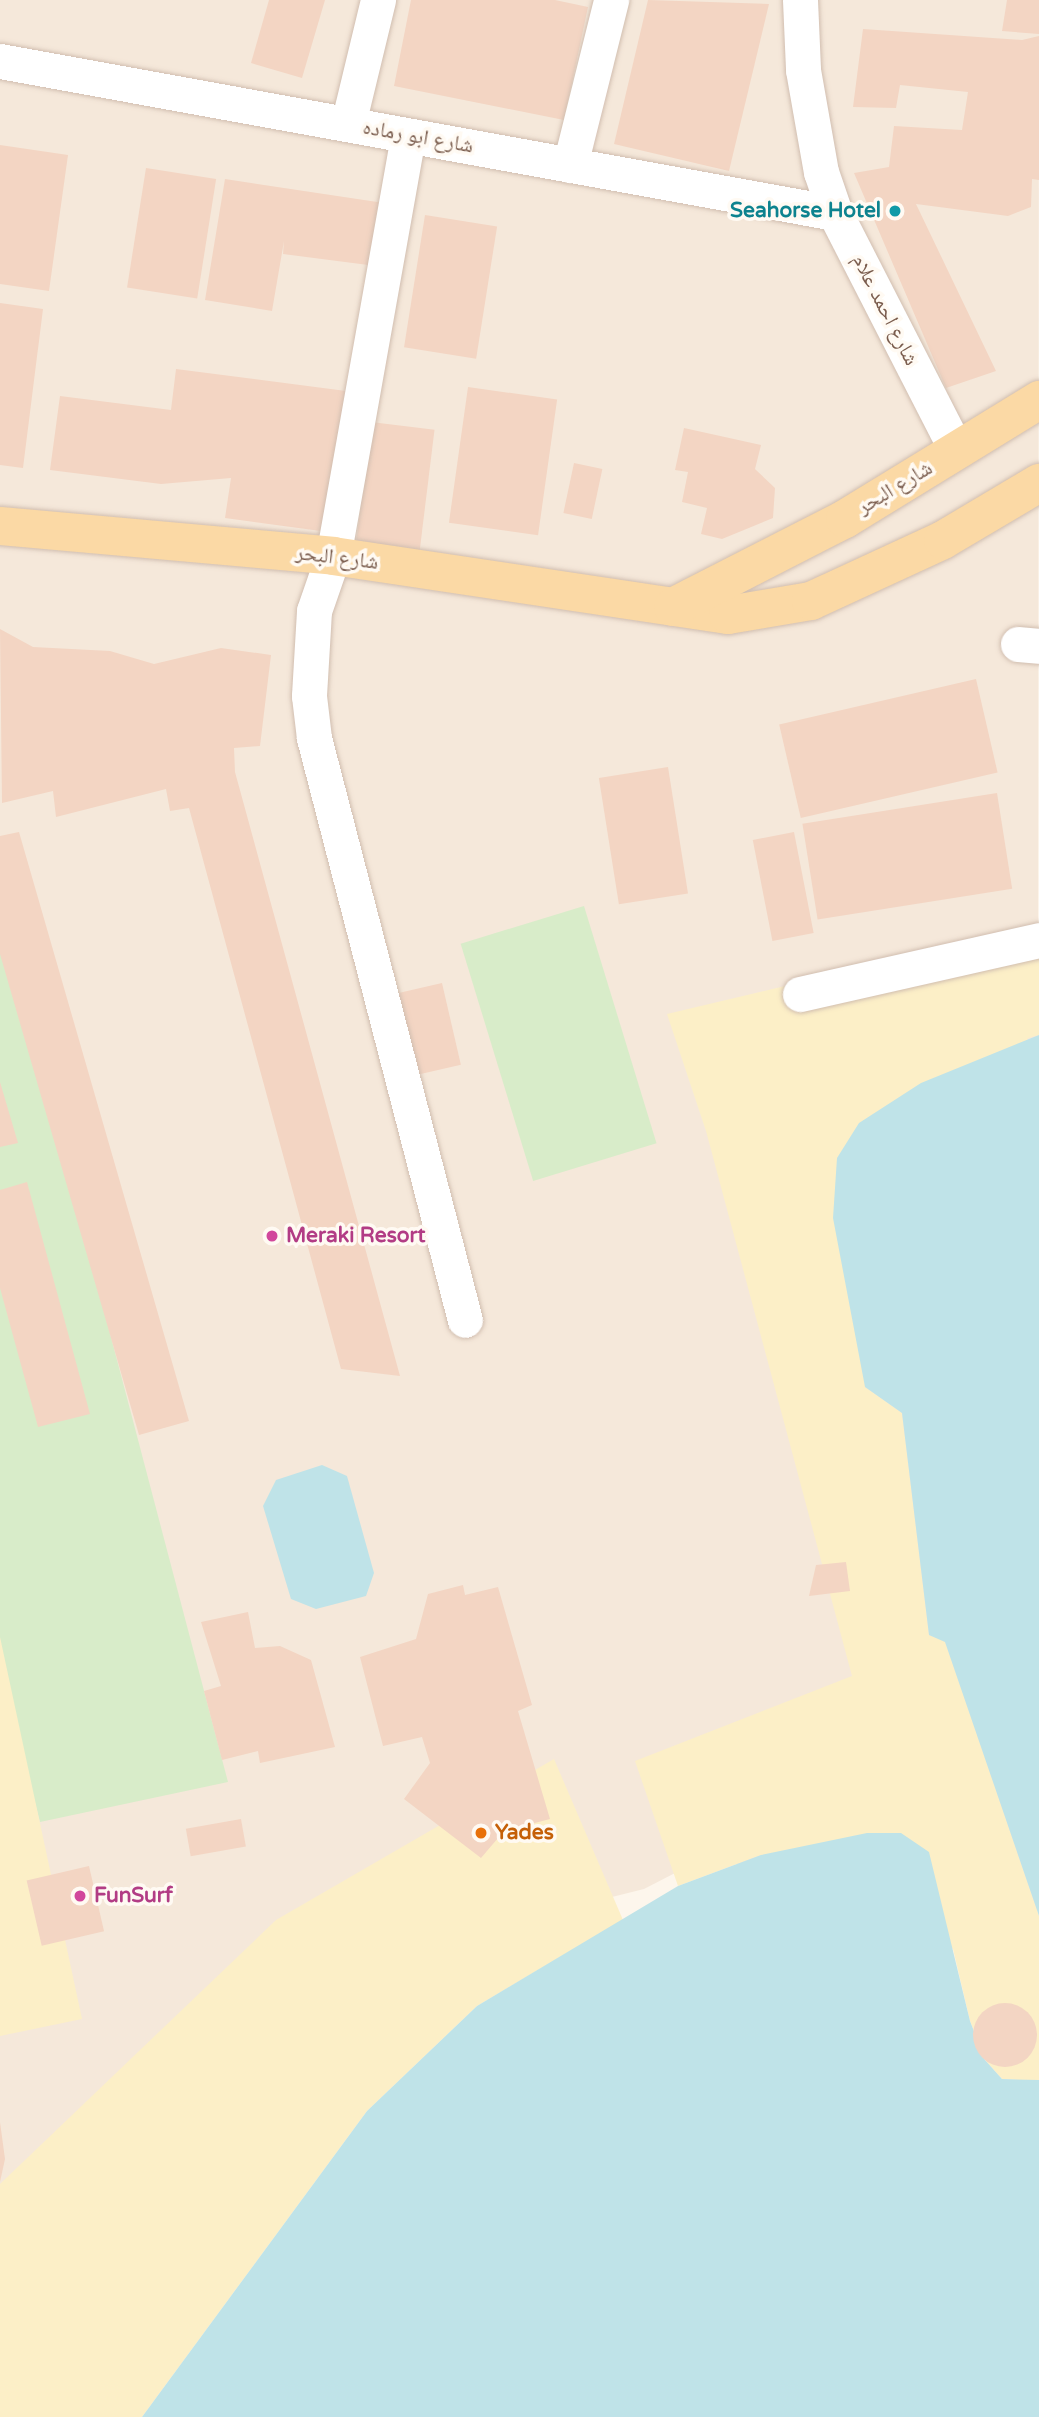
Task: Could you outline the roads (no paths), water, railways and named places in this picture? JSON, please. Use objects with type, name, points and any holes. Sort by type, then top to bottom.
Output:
[{"type":"main road","name":"شارع البحر","points":[[673,607],[845,519],[1039,400]]},
{"type":"main road","name":"شارع البحر","points":[[0,526],[333,556],[728,615],[811,601],[943,540],[1039,483]]},
{"type":"street","points":[[348,124],[378,0]]},
{"type":"street","points":[[570,165],[611,0]]},
{"type":"street","name":"شارع احمد علام","points":[[800,0],[810,124],[835,213],[957,451]]},
{"type":"street","name":"شارع ابو رماده","points":[[0,61],[835,213]]},
{"type":"street","points":[[408,136],[333,556],[314,611],[308,656],[314,738],[465,1320]]},
{"type":"street","points":[[800,994],[1039,940]]},
{"type":"water","points":[[1039,1035],[1039,1916],[945,1642],[929,1635],[902,1413],[865,1387],[833,1218],[837,1158],[859,1123],[921,1083]]},
{"type":"water","points":[[322,1465],[347,1476],[374,1573],[366,1596],[316,1609],[291,1599],[263,1506],[276,1480]]},
{"type":"water","points":[[867,1833],[901,1833],[929,1852],[970,2021],[985,2060],[1002,2079],[1039,2080],[1039,2417],[142,2417],[367,2111],[477,2006],[678,1886],[761,1855]]},
{"type":"place","name":"Seahorse Hotel","points":[[895,211]]},
{"type":"place","name":"Meraki Resort","points":[[272,1236]]},
{"type":"place","name":"Yades","points":[[481,1833]]},
{"type":"place","name":"FunSurf","points":[[80,1896]]}]
